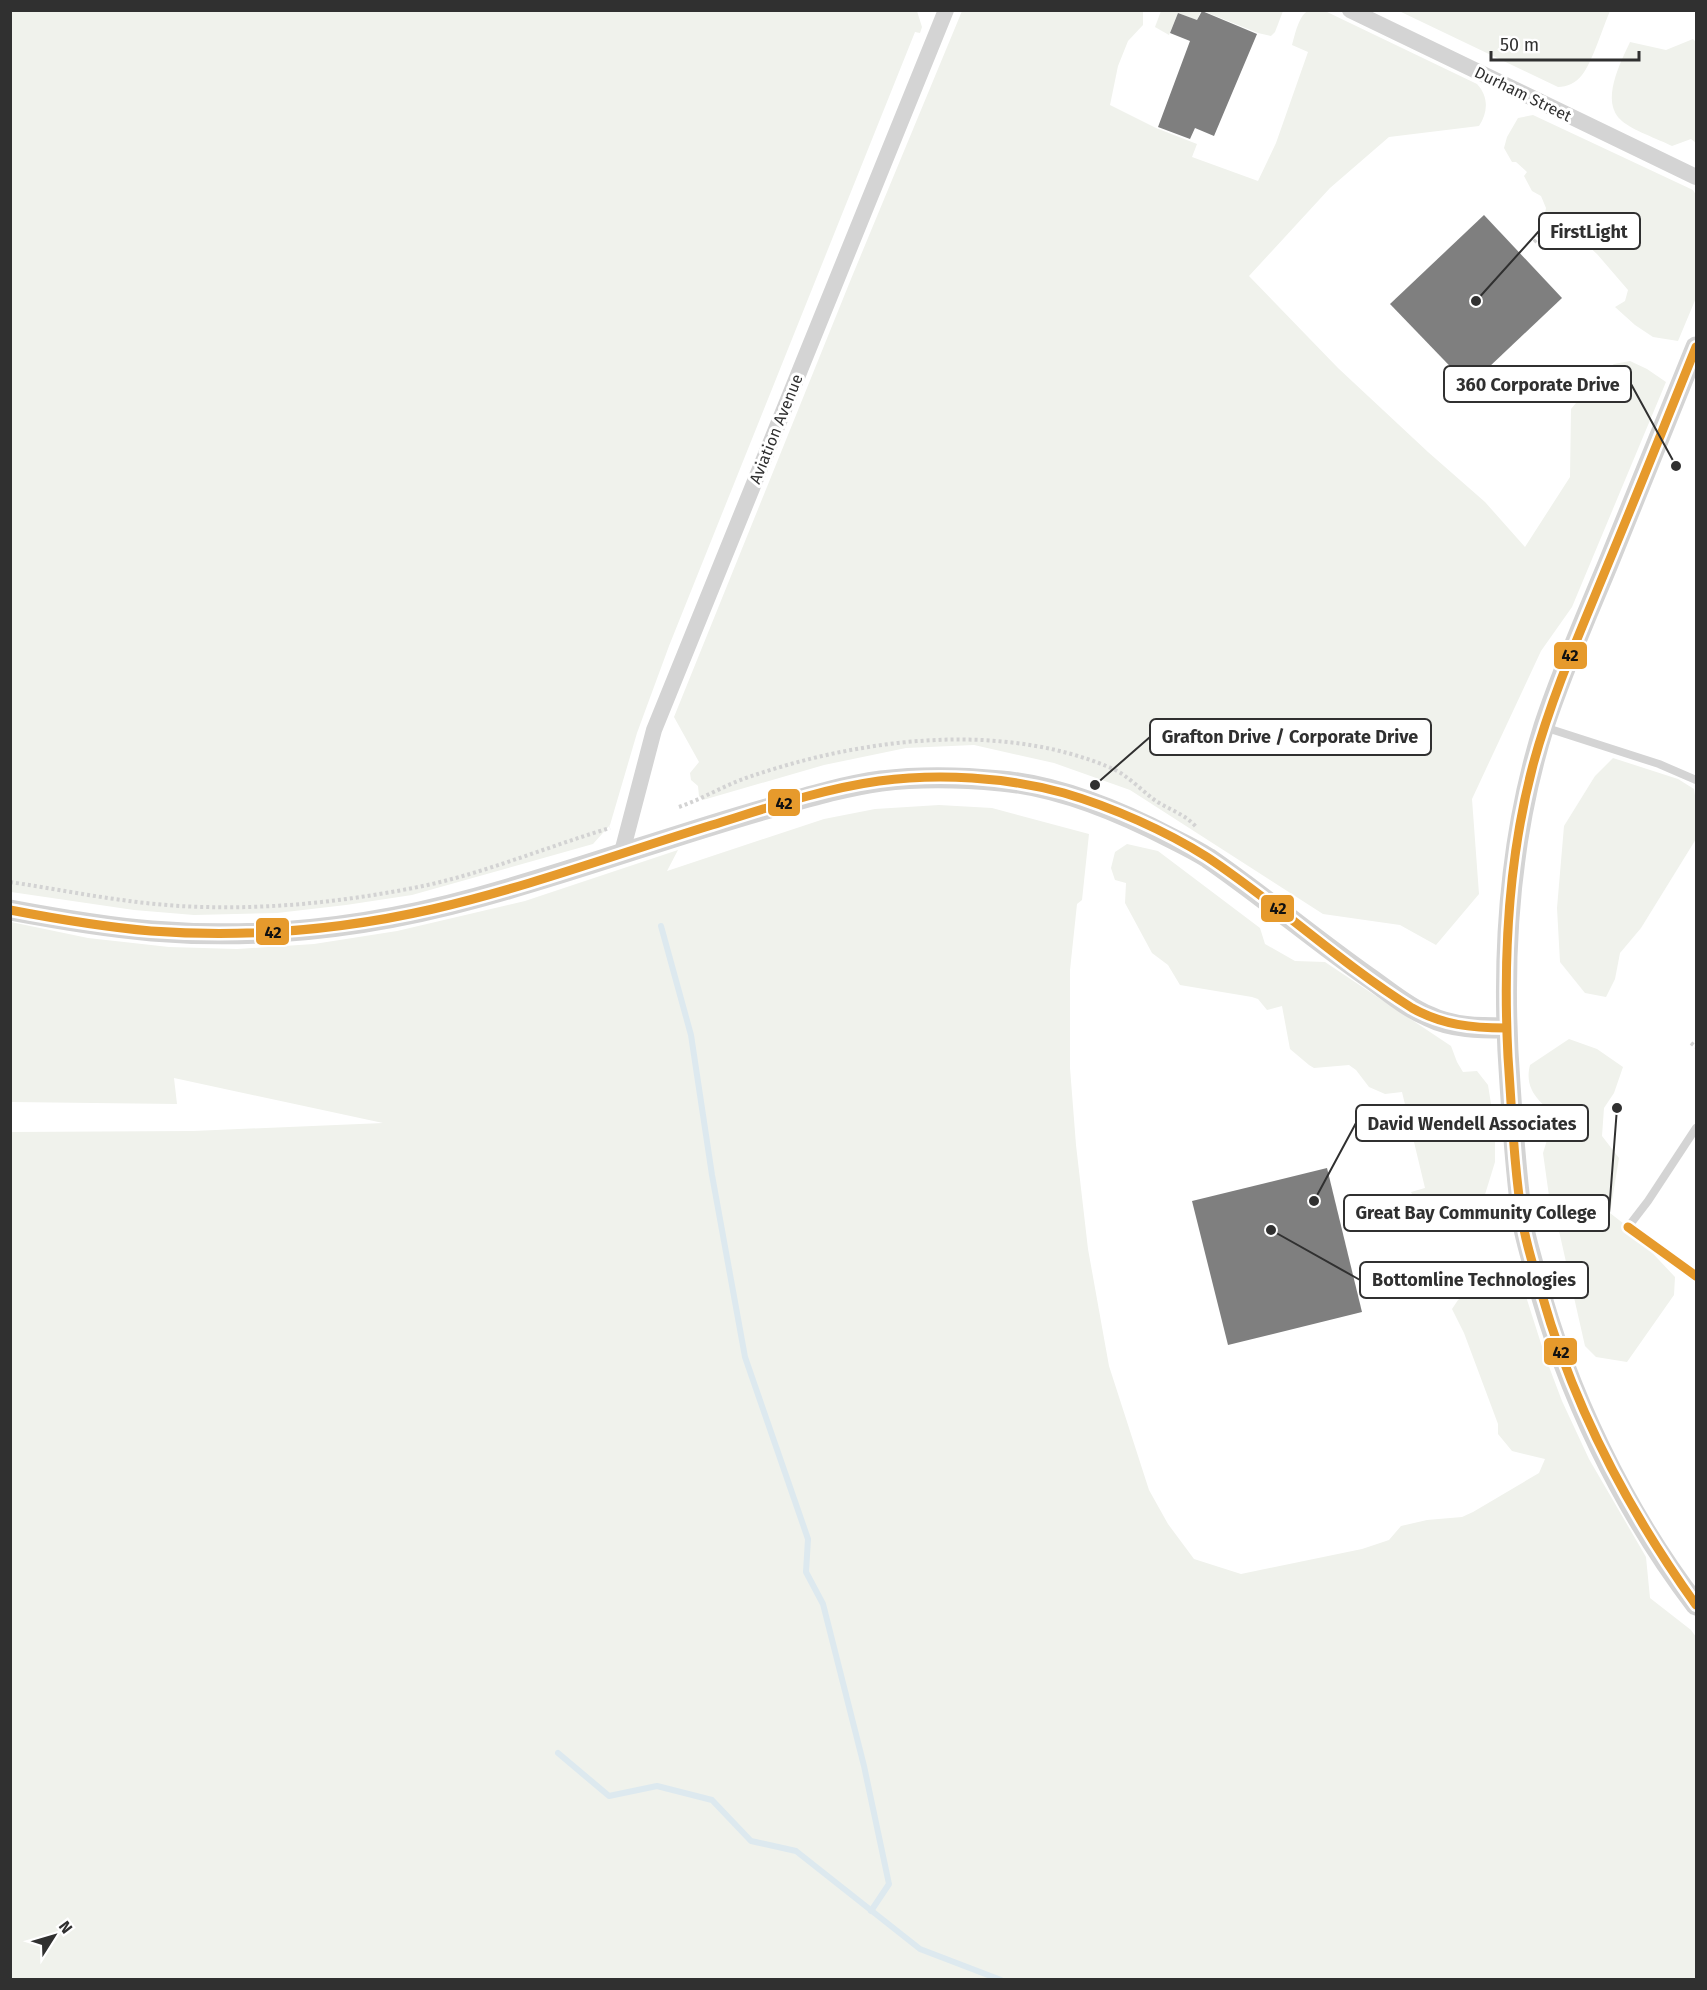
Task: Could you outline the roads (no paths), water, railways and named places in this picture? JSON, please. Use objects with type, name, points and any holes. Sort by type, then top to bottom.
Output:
[{"type":"street","name":"Aviation Avenue","points":[[622,852],[654,730],[946,10]]},
{"type":"street","name":"Durham Street","points":[[1350,10],[1696,177]]},
{"type":"street","points":[[1696,347],[1567,664],[1544,727],[1529,784],[1511,884],[1506,1028],[1523,1226],[1560,1356],[1581,1407],[1617,1479],[1677,1579],[1696,1605]]},
{"type":"street","points":[[10,910],[77,922],[155,931],[202,933],[296,931],[342,926],[432,909],[478,897],[737,817],[832,791],[879,781],[960,778],[1007,781],[1101,805],[1143,823],[1204,856],[1345,960],[1427,1016],[1453,1025],[1506,1028]]},
{"type":"lane","points":[[1544,727],[1659,764],[1696,780]]},
{"type":"lane","points":[[1696,1128],[1648,1202],[1628,1227],[1696,1276]]},
{"type":"waterway","points":[[661,926],[691,1035],[712,1175],[745,1357],[808,1539],[806,1572],[823,1604],[864,1766],[889,1884],[871,1911]]},
{"type":"waterway","points":[[558,1753],[609,1796],[657,1786],[712,1800],[751,1841],[796,1851],[920,1949],[1001,1980]]},
{"type":"place","name":"FirstLight","points":[[1476,301]]},
{"type":"place","name":"360 Corporate Drive","points":[[1676,466]]},
{"type":"place","name":"Grafton Drive / Corporate Drive","points":[[1095,785]]},
{"type":"place","name":"Great Bay Community College","points":[[1617,1108]]},
{"type":"place","name":"David Wendell Associates","points":[[1314,1201]]},
{"type":"place","name":"Bottomline Technologies","points":[[1271,1230]]}]
